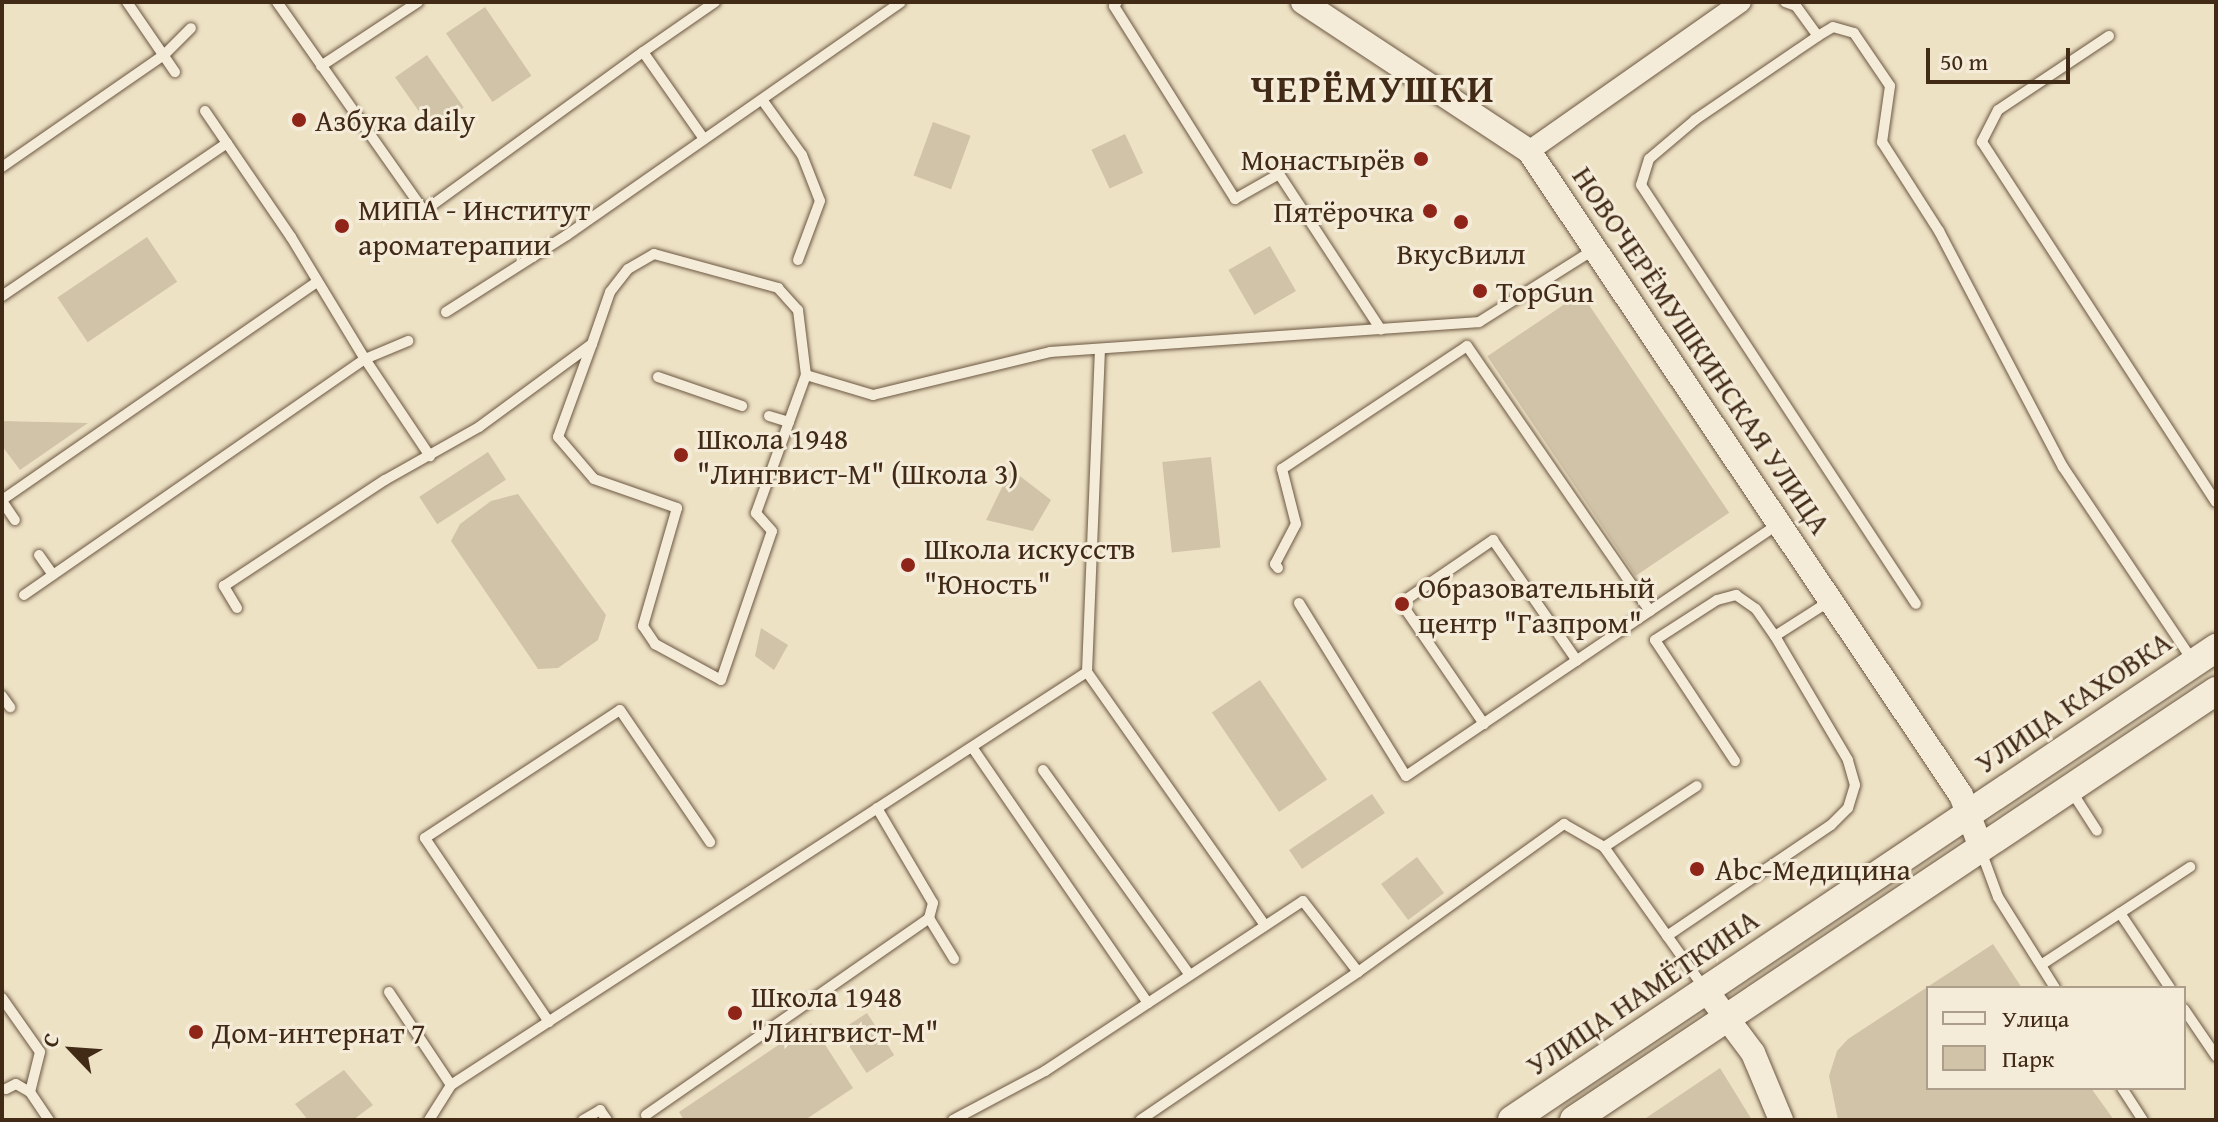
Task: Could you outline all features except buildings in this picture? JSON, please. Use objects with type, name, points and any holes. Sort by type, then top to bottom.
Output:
[{"type":"main road","name":"УЛИЦА КАХОВКА","points":[[1969,813],[2205,655]]},
{"type":"main road","points":[[1577,1118],[1980,845],[2216,691]]},
{"type":"main road","name":"УЛИЦА НАМЁТКИНА","points":[[1512,1120],[1969,813]]},
{"type":"street","name":"НОВОЧЕРЁМУШКИНСКАЯ УЛИЦА","points":[[1303,2],[1529,151],[1969,813],[1980,845]]},
{"type":"street","points":[[1529,151],[1741,2]]},
{"type":"street","points":[[1705,989],[1729,1016],[1753,1053],[1781,1120]]},
{"type":"street","points":[[1560,1088],[1573,1087],[1583,1094],[1577,1118]]},
{"type":"lane","points":[[127,2],[175,72]]},
{"type":"lane","points":[[277,2],[424,211],[715,2]]},
{"type":"lane","points":[[321,66],[418,2]]},
{"type":"lane","points":[[446,312],[763,101],[901,2]]},
{"type":"lane","points":[[1117,2],[1114,6],[1235,199],[1279,174],[1381,330]]},
{"type":"lane","points":[[1785,2],[1796,6],[1818,36]]},
{"type":"lane","points":[[1916,604],[1641,185],[1649,159],[1660,149],[1833,27],[1854,33],[1890,86],[1882,142],[1939,231],[2063,467],[2205,655]]},
{"type":"lane","points":[[2,167],[164,55],[191,28]]},
{"type":"lane","points":[[2109,36],[1998,110],[1982,142],[2216,502]]},
{"type":"lane","points":[[643,52],[704,139]]},
{"type":"lane","points":[[763,101],[802,155],[820,201],[798,260]]},
{"type":"lane","points":[[205,111],[291,237],[315,283],[430,456]]},
{"type":"lane","points":[[2,296],[227,143]]},
{"type":"lane","points":[[806,375],[873,395],[1051,352],[1100,351],[1479,322],[1595,249]]},
{"type":"lane","points":[[654,254],[778,288],[798,310],[806,375],[756,513],[772,531],[721,680],[655,644],[643,626],[677,508],[594,479],[558,437],[610,292],[628,269],[654,254]]},
{"type":"lane","points":[[15,520],[2,501],[315,283]]},
{"type":"lane","points":[[24,595],[365,359],[408,341]]},
{"type":"lane","points":[[237,608],[224,586],[479,427],[592,344]]},
{"type":"lane","points":[[1278,568],[1275,564],[1296,524],[1282,469],[1467,346],[1650,611]]},
{"type":"lane","points":[[1100,351],[1087,672],[1265,925]]},
{"type":"lane","points":[[658,377],[742,406]]},
{"type":"lane","points":[[769,416],[789,422]]},
{"type":"lane","points":[[1299,603],[1406,776],[1779,524]]},
{"type":"lane","points":[[1484,724],[1401,603],[1493,540],[1577,661]]},
{"type":"lane","points":[[39,555],[53,575]]},
{"type":"lane","points":[[1667,936],[1831,825],[1848,808],[1855,785],[1844,751],[1775,636],[1756,609],[1736,595],[1717,600],[1655,640],[1735,761]]},
{"type":"lane","points":[[1775,636],[1830,601]]},
{"type":"lane","points":[[431,1119],[451,1085],[877,808],[974,750],[1087,672]]},
{"type":"lane","points":[[2,696],[10,707]]},
{"type":"lane","points":[[549,1022],[425,838],[620,710],[710,842]]},
{"type":"lane","points":[[974,750],[1148,1003]]},
{"type":"lane","points":[[1043,770],[1190,975]]},
{"type":"lane","points":[[1604,847],[1697,786]]},
{"type":"lane","points":[[2068,787],[2097,831]]},
{"type":"lane","points":[[646,1115],[929,918],[933,903],[877,808]]},
{"type":"lane","points":[[1140,1120],[1358,972],[1564,824],[1604,847],[1705,989]]},
{"type":"lane","points":[[1980,845],[1998,897],[2044,963],[2054,986]]},
{"type":"lane","points":[[2044,963],[2190,867]]},
{"type":"lane","points":[[953,1120],[1045,1071],[1303,901],[1358,972]]},
{"type":"lane","points":[[2120,913],[2169,986]]},
{"type":"lane","points":[[929,918],[954,959]]},
{"type":"lane","points":[[389,992],[451,1085]]},
{"type":"lane","points":[[2,998],[40,1052],[30,1092]]},
{"type":"lane","points":[[2186,1012],[2216,1056]]},
{"type":"lane","points":[[6,1089],[16,1084],[30,1092],[49,1120]]},
{"type":"lane","points":[[2123,1090],[2143,1120]]},
{"type":"lane","points":[[583,1120],[600,1110],[607,1120]]},
{"type":"green space","points":[[485,7],[531,76],[492,102],[446,33]]},
{"type":"green space","points":[[427,55],[464,107],[432,130],[395,77]]},
{"type":"green space","points":[[933,122],[971,136],[951,189],[914,176]]},
{"type":"green space","points":[[1125,134],[1143,173],[1110,189],[1091,150]]},
{"type":"green space","points":[[147,237],[177,282],[88,342],[57,297]]},
{"type":"green space","points":[[1270,246],[1296,291],[1254,315],[1228,270]]},
{"type":"green space","points":[[1581,293],[1729,513],[1636,576],[1487,356]]},
{"type":"green space","points":[[2,421],[88,423],[20,470],[2,446]]},
{"type":"green space","points":[[488,452],[506,480],[437,524],[419,497]]},
{"type":"green space","points":[[1211,457],[1221,548],[1172,553],[1162,462]]},
{"type":"green space","points":[[1011,469],[1051,500],[1033,531],[986,520]]},
{"type":"green space","points":[[518,494],[606,615],[598,640],[558,668],[538,669],[451,541],[460,524],[491,501]]},
{"type":"green space","points":[[761,628],[788,645],[774,670],[755,656]]},
{"type":"green space","points":[[1260,680],[1327,779],[1279,812],[1212,712]]},
{"type":"green space","points":[[1372,794],[1385,813],[1302,869],[1289,850]]},
{"type":"green space","points":[[1417,857],[1444,893],[1408,920],[1381,884]]},
{"type":"green space","points":[[1993,944],[2021,986],[1929,986]]},
{"type":"green space","points":[[1926,988],[1926,1090],[2092,1090],[2114,1120],[1838,1120],[1829,1076],[1837,1051],[1848,1039]]},
{"type":"green space","points":[[867,1013],[894,1055],[867,1073],[839,1031]]},
{"type":"green space","points":[[811,1023],[853,1088],[805,1120],[684,1120],[679,1112]]},
{"type":"green space","points":[[1720,1068],[1752,1120],[1643,1120]]},
{"type":"green space","points":[[344,1070],[373,1105],[353,1120],[308,1120],[295,1104]]},
{"type":"place","name":"Азбука daily","points":[[299,120]]},
{"type":"place","name":"Монастырёв","points":[[1421,159]]},
{"type":"place","name":"Пятёрочка","points":[[1430,211]]},
{"type":"place","name":"ВкусВилл","points":[[1461,222]]},
{"type":"place","name":"МИПА - Институт ароматерапии","points":[[342,226]]},
{"type":"place","name":"TopGun","points":[[1480,291]]},
{"type":"place","name":"Школа 1948 \"Лингвист-М\" (Школа 3)","points":[[681,455]]},
{"type":"place","name":"Школа искусств \"Юность\"","points":[[908,565]]},
{"type":"place","name":"Образовательный центр \"Газпром\"","points":[[1402,604]]},
{"type":"place","name":"Abc-Медицина","points":[[1697,869]]},
{"type":"place","name":"Школа 1948 \"Лингвист-М\"","points":[[735,1013]]},
{"type":"place","name":"Дом-интернат 7","points":[[196,1032]]},
{"type":"district","name":"ЧЕРЁМУШКИ","points":[[1373,89]]}]
